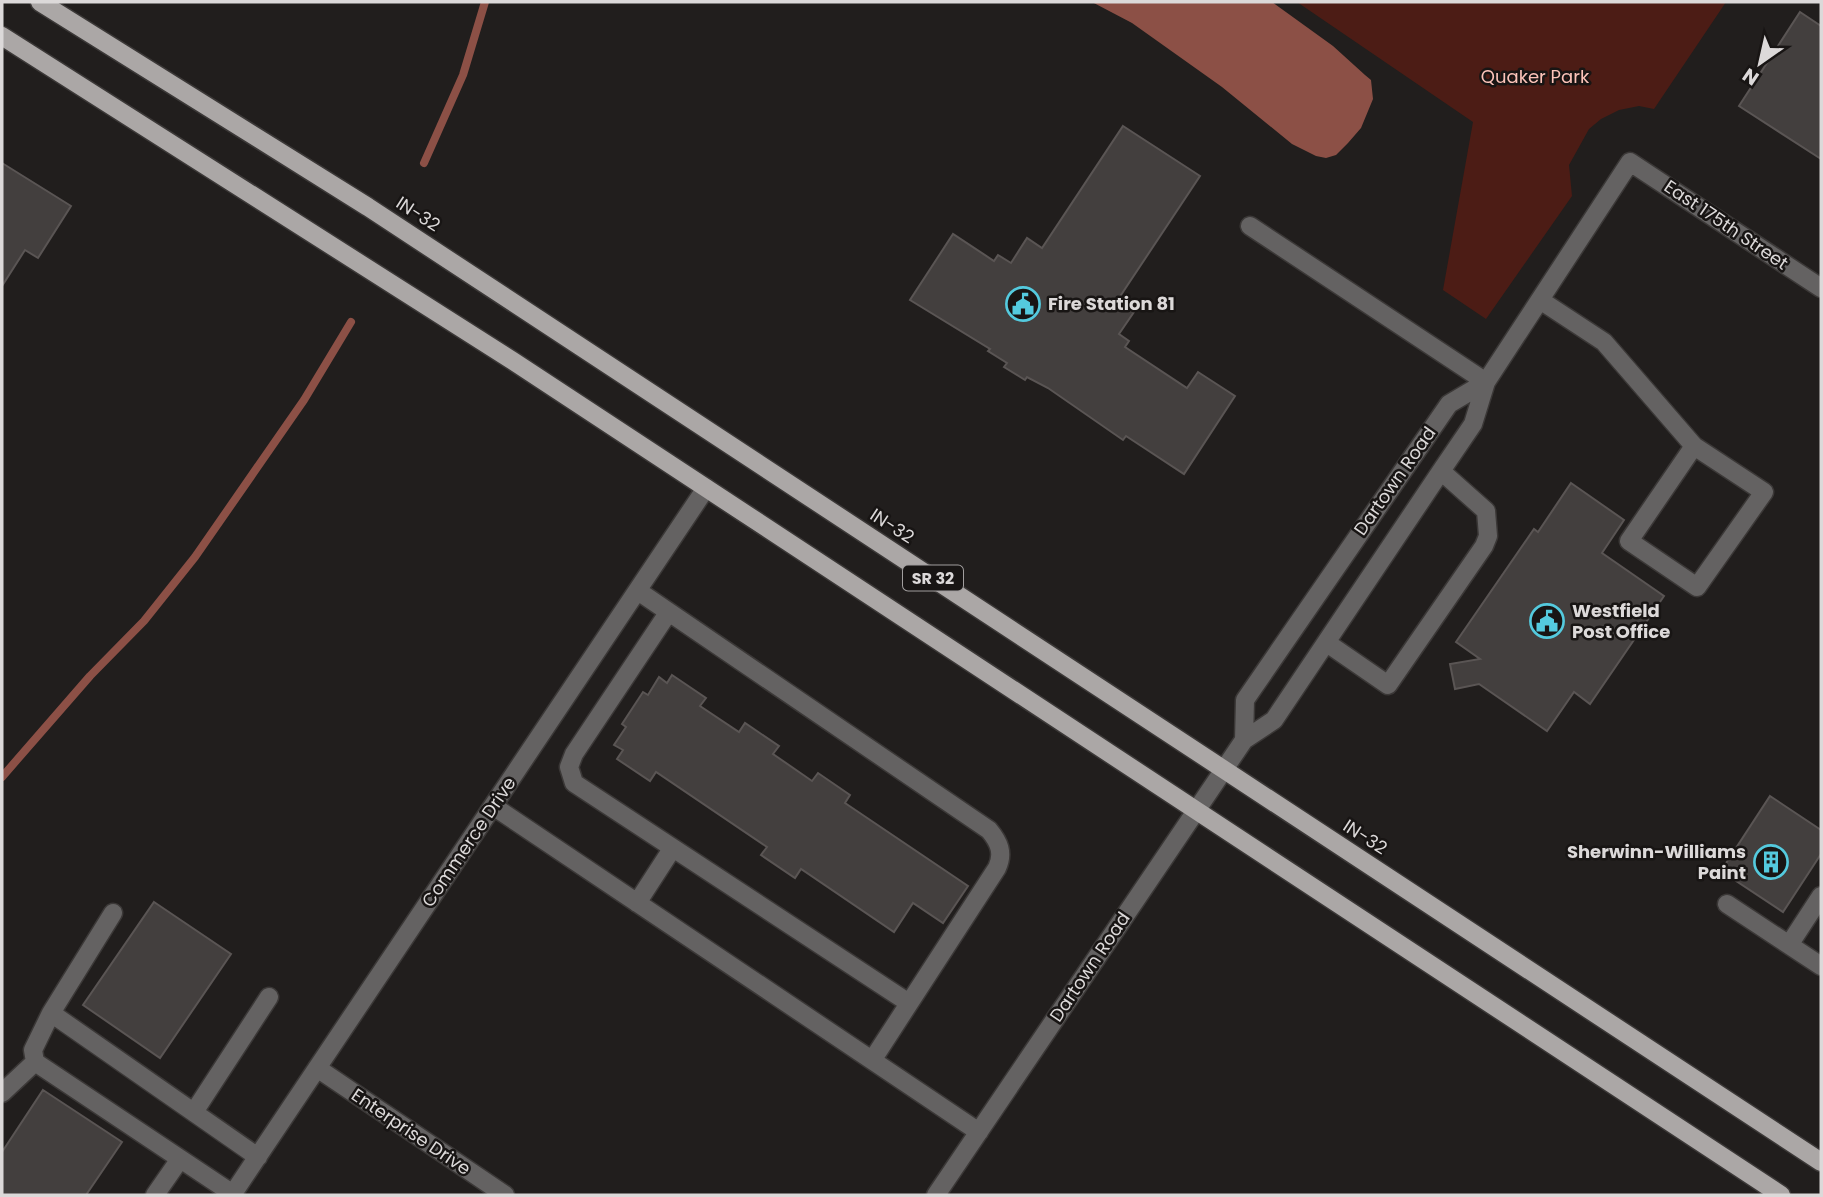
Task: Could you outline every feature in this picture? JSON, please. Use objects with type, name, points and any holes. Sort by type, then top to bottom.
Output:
[{"type":"main road","name":"IN-32","points":[[40,2],[368,207],[1821,1162]]},
{"type":"main road","name":"SR 32","points":[[2,36],[307,228],[1782,1195]]},
{"type":"street","name":"Dartown Road","points":[[936,1195],[1244,740],[1274,720],[1327,643],[1473,424],[1486,382],[1630,162]]},
{"type":"street","name":"East 175th Street","points":[[1630,162],[1821,288]]},
{"type":"street","points":[[1250,226],[1486,382]]},
{"type":"street","points":[[1540,300],[1604,342],[1694,446],[1764,492],[1697,587],[1629,541],[1694,446]]},
{"type":"street","name":"Dartown Road","points":[[1244,740],[1245,700],[1297,622],[1449,404],[1486,382]]},
{"type":"street","points":[[1327,643],[1388,685],[1488,536],[1486,511],[1441,471]]},
{"type":"street","name":"Commerce Drive","points":[[232,1195],[706,488]]},
{"type":"street","points":[[638,591],[989,830],[997,839],[1001,855],[997,868],[873,1059]]},
{"type":"street","points":[[668,613],[574,754],[569,768],[574,783],[909,1003]]},
{"type":"street","points":[[493,806],[979,1132]]},
{"type":"street","points":[[636,903],[672,849]]},
{"type":"street","points":[[1789,945],[1821,896]]},
{"type":"street","points":[[1727,905],[1821,966]]},
{"type":"street","points":[[113,913],[51,1013],[33,1050],[35,1062],[232,1195]]},
{"type":"street","points":[[194,1112],[269,997]]},
{"type":"street","points":[[51,1013],[258,1157]]},
{"type":"street","points":[[2,1093],[35,1062]]},
{"type":"street","name":"Enterprise Drive","points":[[317,1068],[505,1195]]},
{"type":"street","points":[[155,1195],[180,1159]]},
{"type":"green space","name":"Quaker Park","points":[[1297,2],[1726,2],[1654,109],[1639,106],[1619,110],[1589,129],[1569,165],[1572,196],[1486,319],[1443,290],[1473,122]]},
{"type":"shaded area","points":[[1092,2],[1272,2],[1333,46],[1371,80],[1373,99],[1361,128],[1336,155],[1326,158],[1316,156],[1292,144],[1222,87],[1132,23]]},
{"type":"building","points":[[1800,12],[1821,26],[1821,159],[1739,106]]},
{"type":"building","name":"Fire Station 81","points":[[1123,126],[1200,176],[1119,298],[1136,309],[1119,334],[1129,341],[1125,347],[1187,388],[1198,372],[1235,396],[1184,474],[1126,436],[1123,440],[1048,388],[1027,377],[1025,380],[1004,367],[1007,363],[988,351],[990,349],[910,300],[953,234],[994,261],[998,255],[1011,263],[1027,238],[1042,248]]},
{"type":"building","points":[[2,163],[71,206],[38,258],[25,250],[2,286]]},
{"type":"building","name":"Westfield Post Office","points":[[1571,483],[1624,520],[1602,553],[1664,596],[1590,704],[1574,692],[1547,731],[1479,684],[1455,689],[1450,664],[1480,659],[1456,642],[1534,529],[1538,532]]},
{"type":"building","points":[[672,675],[706,698],[700,706],[739,732],[745,723],[779,746],[773,754],[812,781],[818,773],[850,795],[845,803],[968,886],[943,923],[913,903],[894,932],[801,869],[795,878],[761,855],[767,847],[656,772],[650,781],[617,759],[623,750],[614,745],[626,727],[622,724],[643,692],[648,695],[659,677],[667,683]]},
{"type":"building","name":"Sherwinn-Williams Paint","points":[[1770,796],[1821,830],[1821,854],[1783,912],[1721,871]]},
{"type":"building","points":[[154,902],[231,954],[160,1058],[83,1005]]},
{"type":"building","points":[[43,1090],[122,1142],[86,1195],[2,1195],[2,1152]]},
{"type":"waterway","points":[[424,163],[463,75],[485,2]]},
{"type":"waterway","points":[[2,777],[90,676],[144,621],[195,557],[304,400],[351,322]]},
{"type":"place","name":"Fire Station 81","points":[[1023,304]]},
{"type":"place","name":"Westfield Post Office","points":[[1547,621]]},
{"type":"place","name":"Sherwinn-Williams Paint","points":[[1771,862]]}]
